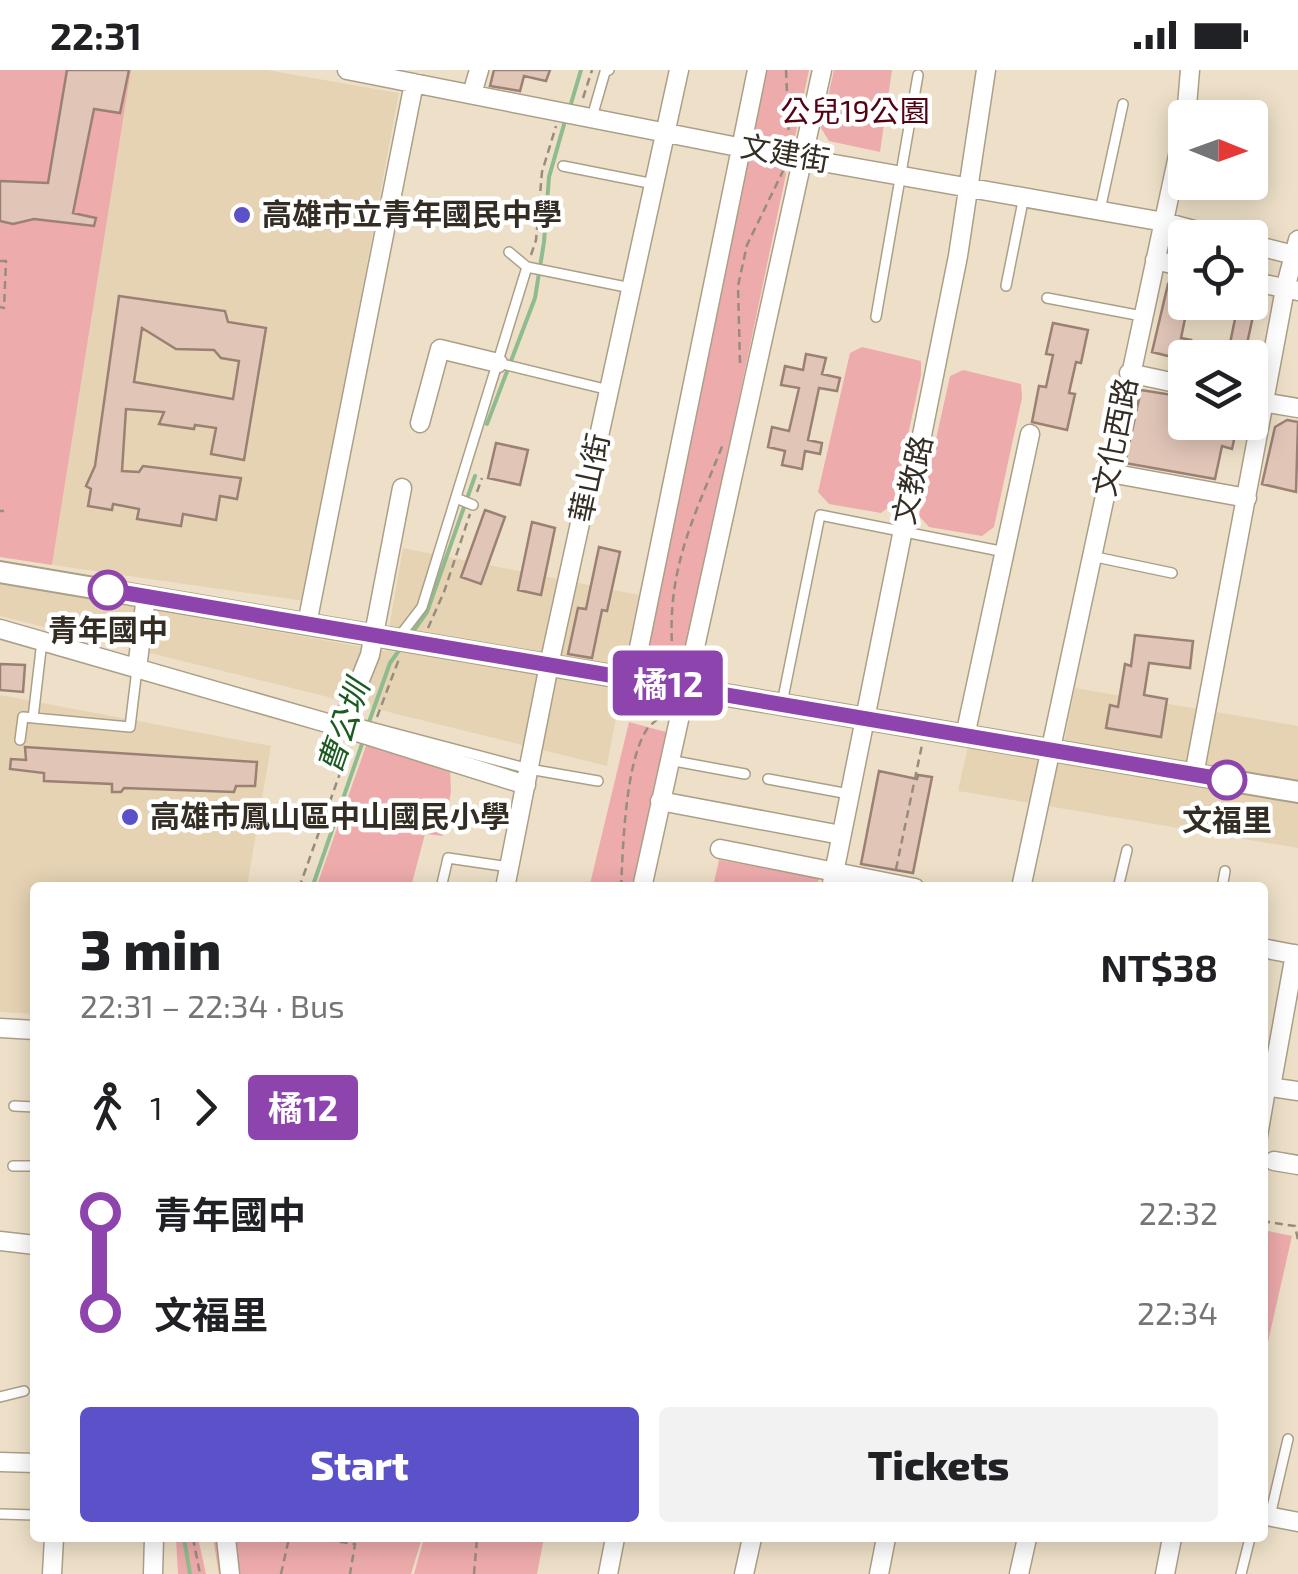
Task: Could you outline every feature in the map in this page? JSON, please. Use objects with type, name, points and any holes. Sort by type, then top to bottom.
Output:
[{"type":"street","points":[[472,94],[479,70]]},
{"type":"street","name":"華山街","points":[[506,882],[549,665],[679,70]]},
{"type":"street","points":[[633,677],[757,70]]},
{"type":"street","points":[[643,882],[669,760],[679,677],[822,70]]},
{"type":"street","name":"文教路","points":[[833,879],[958,256],[986,70]]},
{"type":"street","name":"文化西路","points":[[1188,100],[1190,70]]},
{"type":"street","name":"文建街","points":[[359,71],[743,148],[1168,223]]},
{"type":"street","points":[[307,624],[414,83]]},
{"type":"street","name":"文化西路","points":[[1022,882],[1169,200]]},
{"type":"street","points":[[1268,246],[1297,250],[1292,290],[1268,366]]},
{"type":"street","points":[[1156,260],[1168,263]]},
{"type":"street","points":[[420,423],[440,349],[505,364]]},
{"type":"street","points":[[1129,373],[1168,382]]},
{"type":"street","points":[[1268,403],[1298,408]]},
{"type":"street","points":[[965,736],[1030,434]]},
{"type":"street","points":[[1194,775],[1247,498],[1253,440]]},
{"type":"street","points":[[1110,473],[1247,498]]},
{"type":"street","points":[[360,729],[402,488]]},
{"type":"street","points":[[0,572],[549,665],[633,677],[679,677],[782,703],[1298,792]]},
{"type":"street","points":[[136,669],[146,596]]},
{"type":"street","points":[[0,629],[528,777]]},
{"type":"street","points":[[660,801],[842,835]]},
{"type":"street","points":[[720,849],[833,879],[878,882]]},
{"type":"street","points":[[1268,948],[1297,949],[1268,1081]]},
{"type":"street","points":[[0,1028],[30,1030]]},
{"type":"street","points":[[1268,1086],[1298,1091]]},
{"type":"street","points":[[1268,1158],[1298,1164]]},
{"type":"street","points":[[0,1242],[30,1245]]},
{"type":"street","points":[[0,1462],[30,1463]]},
{"type":"street","points":[[1268,1516],[1298,1522]]},
{"type":"street","points":[[52,1574],[54,1542]]},
{"type":"street","points":[[154,1542],[154,1574]]},
{"type":"street","points":[[226,1542],[230,1574]]},
{"type":"street","points":[[608,1574],[614,1542]]},
{"type":"street","points":[[744,1574],[751,1542]]},
{"type":"street","points":[[879,1574],[885,1542]]},
{"type":"street","points":[[1019,1574],[1026,1542]]},
{"type":"street","points":[[1165,1574],[1171,1542]]},
{"type":"lane","points":[[574,113],[609,70]]},
{"type":"lane","points":[[876,317],[918,75]]},
{"type":"lane","points":[[1100,210],[1123,104]]},
{"type":"lane","points":[[563,166],[654,184]]},
{"type":"lane","points":[[1006,286],[1024,196]]},
{"type":"lane","points":[[509,252],[530,268],[631,288]]},
{"type":"lane","points":[[404,641],[422,608],[456,498],[505,364],[530,268]]},
{"type":"lane","points":[[1047,298],[1142,316]]},
{"type":"lane","points":[[505,364],[610,390]]},
{"type":"lane","points":[[456,498],[473,505]]},
{"type":"lane","points":[[782,703],[820,515],[1005,552]]},
{"type":"lane","points":[[1092,556],[1172,573]]},
{"type":"lane","points":[[33,718],[42,641]]},
{"type":"lane","points":[[20,740],[23,717],[130,727],[136,669]]},
{"type":"lane","points":[[669,760],[745,774]]},
{"type":"lane","points":[[528,777],[598,781]]},
{"type":"lane","points":[[768,779],[849,794]]},
{"type":"lane","points":[[1119,882],[1127,850]]},
{"type":"lane","points":[[442,882],[448,858],[509,867]]},
{"type":"lane","points":[[1223,882],[1225,871]]},
{"type":"lane","points":[[14,1106],[30,1107]]},
{"type":"lane","points":[[14,1166],[30,1166]]},
{"type":"lane","points":[[0,1397],[24,1392]]},
{"type":"lane","points":[[1268,1509],[1288,1439]]},
{"type":"lane","points":[[0,1514],[30,1515]]},
{"type":"lane","points":[[1241,1574],[1249,1542]]},
{"type":"path","points":[[530,268],[546,163],[592,70]]},
{"type":"path","points":[[786,70],[789,141]]},
{"type":"path","points":[[740,370],[738,286],[761,211],[782,174]]},
{"type":"path","points":[[0,261],[6,261],[4,308],[0,307]]},
{"type":"path","points":[[679,677],[670,613],[675,574],[684,536],[724,442]]},
{"type":"path","points":[[301,882],[360,729],[383,697],[404,641],[430,626],[482,478]]},
{"type":"path","points":[[621,882],[627,803],[637,755],[647,728],[664,714]]},
{"type":"path","points":[[893,882],[926,729]]},
{"type":"path","points":[[1268,1222],[1295,1226],[1298,1240]]},
{"type":"path","points":[[194,1542],[200,1574]]},
{"type":"path","points":[[281,1574],[288,1542]]},
{"type":"path","points":[[341,1542],[354,1544],[350,1574]]},
{"type":"path","points":[[474,1574],[477,1542]]},
{"type":"shaded area","name":"高雄市立青年國民中學","points":[[131,70],[267,70],[399,93],[304,601],[52,565]]},
{"type":"shaded area","points":[[403,548],[639,595],[607,766],[0,616],[0,583],[385,651]]},
{"type":"shaded area","points":[[1075,688],[1298,726],[1298,848],[958,791],[969,741],[1061,756]]},
{"type":"shaded area","name":"高雄市鳳山區中山國民小學","points":[[0,695],[271,746],[248,882],[30,882],[30,1014],[0,1012]]},
{"type":"green space","points":[[0,70],[131,70],[52,565],[0,557]]},
{"type":"green space","points":[[763,70],[809,70],[790,146],[754,140],[751,134]]},
{"type":"green space","name":"公兒19公園","points":[[834,70],[892,70],[880,152],[829,141],[821,128]]},
{"type":"green space","points":[[749,160],[784,169],[786,174],[683,666],[675,672],[646,667],[643,658],[744,166]]},
{"type":"green space","points":[[862,347],[921,361],[893,504],[881,513],[829,504],[818,492],[850,353]]},
{"type":"green space","points":[[963,370],[1021,384],[1022,398],[994,527],[982,536],[929,527],[919,516],[950,376]]},
{"type":"green space","points":[[629,722],[666,732],[634,882],[590,882]]},
{"type":"green space","points":[[367,743],[450,769],[451,792],[443,836],[425,834],[412,882],[318,882]]},
{"type":"green space","points":[[719,860],[819,878],[818,882],[714,882]]},
{"type":"green space","points":[[1268,1231],[1292,1236],[1268,1342]]},
{"type":"green space","points":[[176,1542],[199,1542],[206,1574],[178,1574]]},
{"type":"green space","points":[[214,1542],[421,1542],[411,1574],[219,1574]]},
{"type":"green space","points":[[423,1542],[543,1542],[537,1574],[414,1574]]},
{"type":"building","points":[[67,70],[129,70],[120,113],[94,109],[73,213],[96,218],[94,226],[34,219],[13,224],[0,221],[0,181],[48,183]]},
{"type":"building","points":[[494,70],[550,70],[546,81],[524,76],[520,91],[490,86]]},
{"type":"building","points":[[1168,284],[1168,320],[1185,320],[1181,338],[1191,340],[1168,340],[1168,356],[1152,352]]},
{"type":"building","points":[[119,296],[225,311],[228,322],[266,328],[244,460],[211,454],[216,428],[159,424],[164,412],[126,409],[122,471],[139,472],[143,466],[241,478],[237,499],[220,496],[216,520],[183,514],[181,526],[137,519],[139,509],[113,504],[112,510],[88,506],[91,489],[86,486],[95,466]],"holes":[[[142,328],[176,349],[214,350],[221,358],[239,361],[233,399],[134,382]]]},
{"type":"building","points":[[1235,320],[1252,320],[1248,340],[1231,340]]},
{"type":"building","points":[[1053,323],[1088,330],[1069,393],[1075,394],[1067,430],[1032,422],[1039,386],[1046,387],[1053,355],[1046,354]]},
{"type":"building","points":[[806,354],[826,358],[822,374],[840,378],[837,391],[819,388],[808,440],[822,443],[820,454],[805,451],[802,469],[782,465],[785,451],[768,447],[772,427],[789,431],[799,388],[781,385],[785,366],[803,370]]},
{"type":"building","points":[[1141,390],[1168,394],[1168,440],[1234,440],[1232,449],[1222,446],[1215,479],[1125,463]]},
{"type":"building","points":[[1287,420],[1298,422],[1296,492],[1262,484],[1275,427]]},
{"type":"building","points":[[496,443],[528,450],[520,485],[488,478]]},
{"type":"building","points":[[485,510],[505,517],[481,584],[461,577]]},
{"type":"building","points":[[532,522],[555,528],[541,595],[518,590]]},
{"type":"building","points":[[599,547],[620,552],[607,611],[602,610],[592,658],[568,654],[578,608],[586,609]]},
{"type":"building","points":[[1135,635],[1193,641],[1190,668],[1149,663],[1144,695],[1167,699],[1161,737],[1106,728],[1110,705],[1118,707],[1125,664],[1131,666]]},
{"type":"building","points":[[0,664],[25,665],[23,692],[0,690]]},
{"type":"building","points":[[25,747],[257,762],[255,786],[236,786],[234,792],[124,788],[112,792],[112,784],[44,781],[44,773],[10,769],[11,759],[26,760]]},
{"type":"building","points":[[879,771],[917,779],[918,775],[932,777],[913,873],[861,864]]},
{"type":"waterway","name":"曹公圳","points":[[570,107],[581,70]]},
{"type":"waterway","name":"曹公圳","points":[[487,424],[535,298],[549,177],[565,121]]},
{"type":"waterway","name":"曹公圳","points":[[412,633],[427,612],[475,476]]},
{"type":"waterway","name":"曹公圳","points":[[369,722],[390,663],[400,649]]},
{"type":"waterway","name":"曹公圳","points":[[314,882],[363,741]]},
{"type":"waterway","name":"曹公圳","points":[[185,1542],[190,1574]]},
{"type":"bus line","name":"橘12","points":[[108,590],[1227,780]]},
{"type":"place","name":"高雄市立青年國民中學","points":[[242,215]]},
{"type":"place","name":"青年國中","points":[[108,590]]},
{"type":"place","name":"文福里","points":[[1227,780]]},
{"type":"place","name":"高雄市鳳山區中山國民小學","points":[[130,817]]}]
